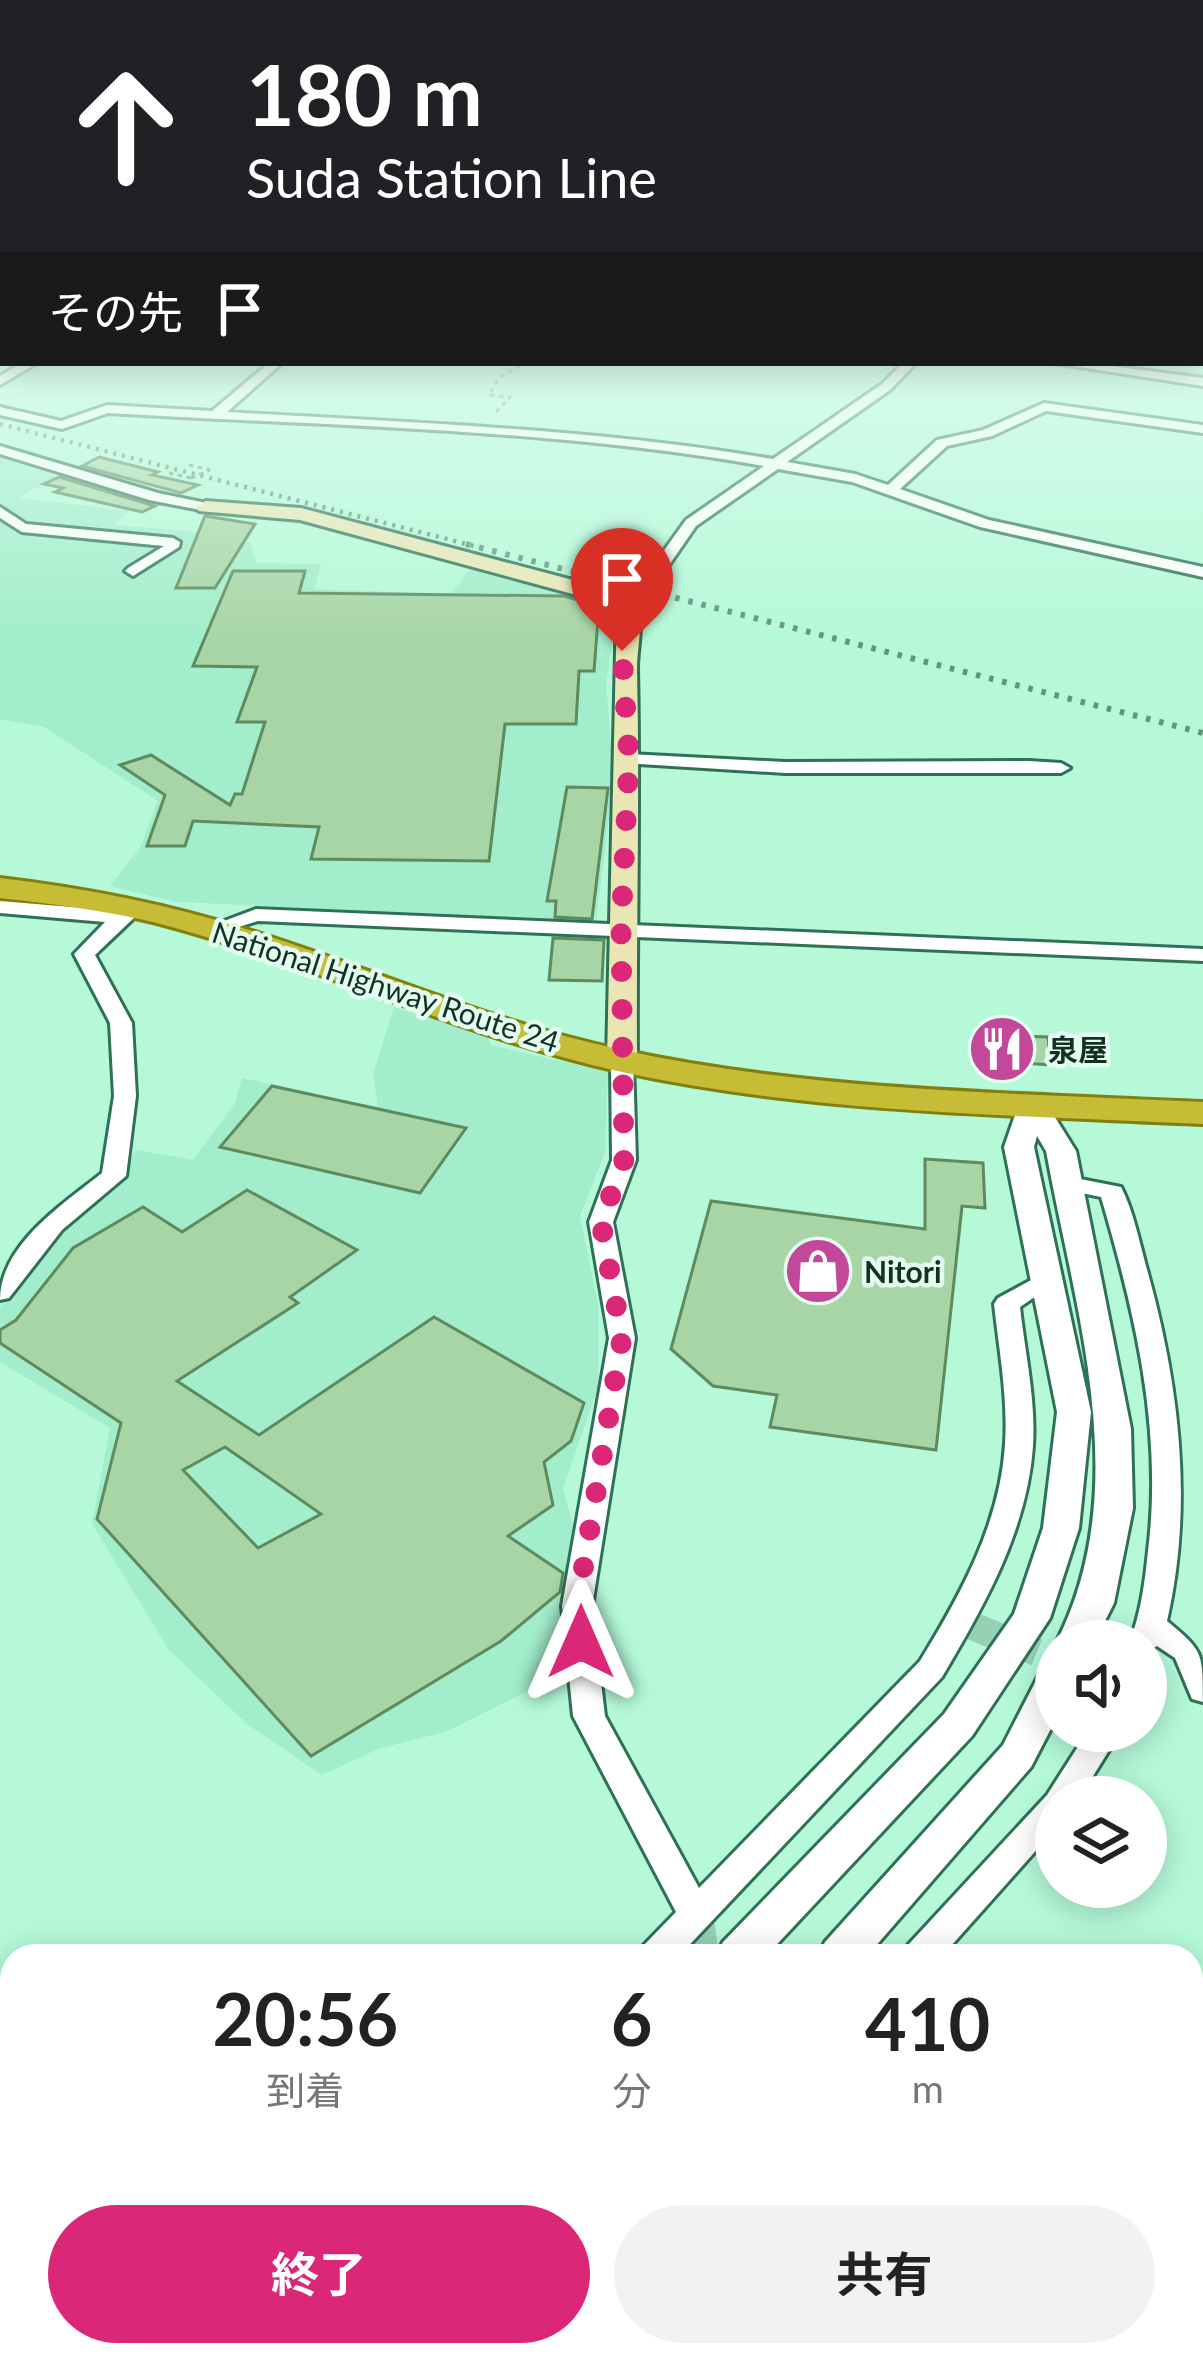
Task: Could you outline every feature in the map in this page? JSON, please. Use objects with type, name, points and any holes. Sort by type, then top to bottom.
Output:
[{"type":"highway","name":"National Highway Route 24","points":[[0,888],[213,929],[454,1015],[622,1061],[802,1087],[1203,1113]]},
{"type":"main road","points":[[206,507],[301,514],[625,601],[630,608],[622,651],[629,759],[621,928],[622,1061]]},
{"type":"street","points":[[327,422],[682,449],[893,488],[985,524],[1203,572]]},
{"type":"street","points":[[625,601],[643,591],[691,523],[835,422]]},
{"type":"street","points":[[893,488],[943,443],[1010,422]]},
{"type":"street","points":[[1155,422],[1203,429]]},
{"type":"street","points":[[0,450],[86,472],[165,501],[206,507]]},
{"type":"street","points":[[0,511],[22,528],[173,542],[133,571]]},
{"type":"street","points":[[629,759],[803,768],[990,763],[1060,768]]},
{"type":"street","points":[[0,907],[130,913]]},
{"type":"street","points":[[0,1292],[53,1225],[114,1176],[125,1096],[121,1023],[84,954],[130,913]]},
{"type":"street","points":[[213,929],[256,914],[1203,955]]},
{"type":"street","points":[[622,1061],[624,1160],[601,1222],[622,1338],[577,1606],[590,1716],[695,1914]]},
{"type":"street","points":[[1033,1104],[1061,1151],[1114,1429],[1114,1508],[1095,1603],[1086,1620]]},
{"type":"street","points":[[749,1944],[958,1725],[1031,1618],[1060,1528],[1074,1412],[1019,1148],[1033,1104]]},
{"type":"street","points":[[1065,1183],[1112,1192],[1135,1266],[1167,1415],[1170,1514],[1151,1620]]},
{"type":"street","points":[[667,1944],[917,1684],[966,1623],[1005,1522],[1019,1444],[1007,1304],[1048,1279]]},
{"type":"street","points":[[1167,1642],[1187,1651],[1203,1690]]},
{"type":"street","points":[[850,1944],[1017,1756],[1035,1721]]},
{"type":"street","points":[[931,1944],[1035,1828]]},
{"type":"path","points":[[479,431],[487,422]]},
{"type":"path","points":[[170,473],[191,478],[210,470],[189,465]]},
{"type":"shaded area","points":[[0,457],[56,476],[19,498],[129,511],[114,525],[202,532],[197,540],[250,542],[256,563],[321,564],[314,589],[451,594],[475,562],[619,602],[606,683],[614,779],[596,921],[177,902],[110,886],[140,848],[158,801],[44,727],[0,719]]},
{"type":"shaded area","points":[[394,1007],[489,1038],[490,1045],[608,1072],[605,1152],[580,1216],[599,1310],[598,1387],[563,1489],[586,1572],[566,1672],[448,1731],[378,1749],[322,1775],[247,1724],[169,1650],[92,1524],[110,1428],[0,1362],[0,1307],[70,1221],[122,1178],[135,1150],[193,1160],[235,1103],[242,1078],[378,1107],[373,1074]]},
{"type":"building","points":[[99,457],[198,485],[181,493],[82,466]]},
{"type":"building","points":[[59,477],[155,506],[142,512],[55,492],[63,488],[44,484]]},
{"type":"building","points":[[205,516],[255,524],[215,588],[176,588]]},
{"type":"building","points":[[233,571],[305,571],[299,593],[564,596],[599,606],[594,671],[579,671],[576,724],[505,724],[489,861],[311,859],[319,827],[193,821],[185,846],[147,846],[165,795],[120,765],[151,755],[230,805],[235,794],[242,794],[265,722],[237,722],[257,667],[193,666]]},
{"type":"building","points":[[567,787],[608,788],[592,919],[555,917],[556,901],[547,901]]},
{"type":"building","points":[[553,938],[604,940],[602,981],[549,980]]},
{"type":"building","points":[[1020,1036],[1048,1037],[1051,1065],[1023,1063]]},
{"type":"building","points":[[272,1086],[466,1128],[420,1193],[220,1147]]},
{"type":"building","points":[[925,1159],[983,1163],[985,1208],[962,1206],[936,1450],[770,1427],[777,1395],[713,1386],[671,1349],[711,1201],[925,1229]]},
{"type":"building","points":[[247,1190],[357,1250],[290,1297],[298,1303],[177,1381],[259,1435],[434,1317],[584,1403],[571,1441],[544,1462],[553,1505],[508,1536],[563,1573],[560,1592],[501,1641],[311,1756],[97,1519],[121,1423],[0,1343],[0,1330],[16,1320],[73,1248],[143,1207],[182,1232]],"holes":[[[225,1447],[321,1514],[258,1548],[183,1470]]]},
{"type":"tunnel","points":[[972,1626],[1035,1652]]},
{"type":"tunnel","points":[[695,1914],[699,1944]]},
{"type":"railway","points":[[0,424],[478,547]]},
{"type":"railway","points":[[466,544],[1203,733]]},
{"type":"place","name":"泉屋","points":[[1002,1049]]},
{"type":"place","name":"Nitori","points":[[818,1271]]},
{"type":"route","points":[[581,1642],[577,1606],[622,1338],[601,1222],[624,1160],[621,928],[629,759],[622,651]]}]
